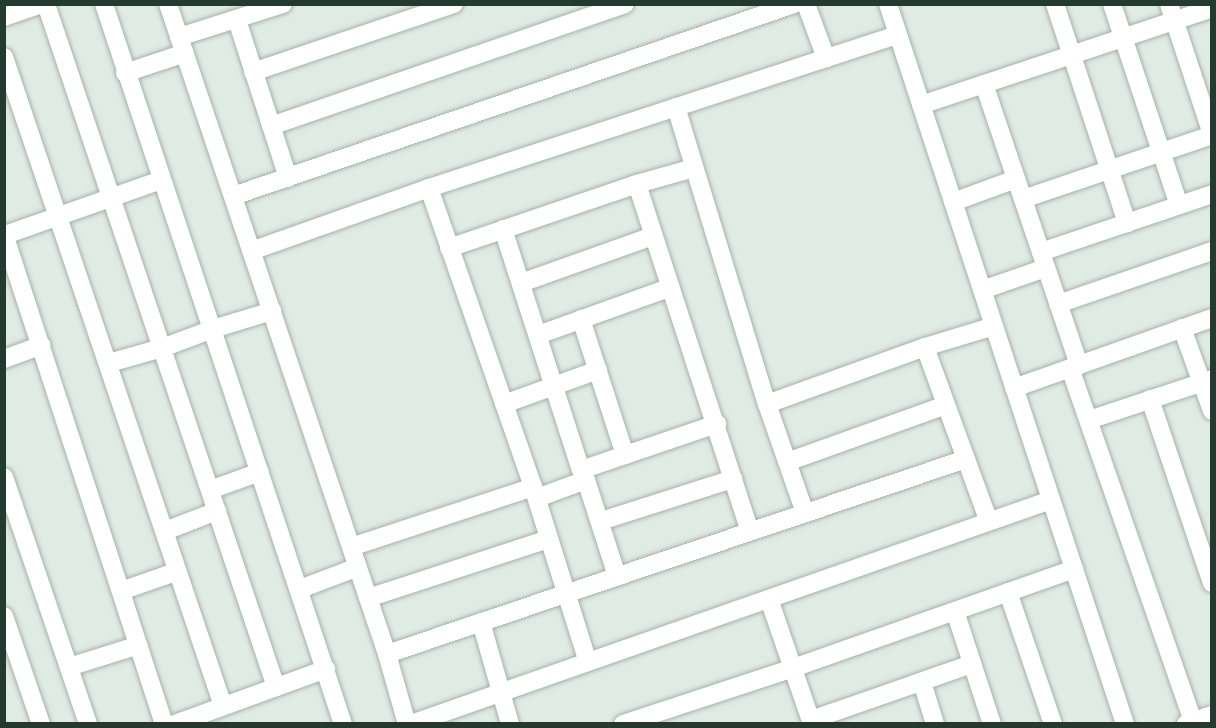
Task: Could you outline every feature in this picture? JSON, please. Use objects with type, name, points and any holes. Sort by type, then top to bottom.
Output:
[{"type":"street","points":[[4,17],[41,4]]},
{"type":"street","points":[[46,4],[276,687]]},
{"type":"street","points":[[104,4],[124,73],[213,329],[342,723]]},
{"type":"street","points":[[168,4],[409,723],[1052,500]]},
{"type":"street","points":[[124,73],[237,20],[283,4]]},
{"type":"street","points":[[254,72],[454,4]]},
{"type":"street","points":[[271,126],[625,4]]},
{"type":"street","points":[[233,196],[794,4]]},
{"type":"street","points":[[806,4],[826,58]]},
{"type":"street","points":[[1055,4],[1127,223]]},
{"type":"street","points":[[1112,4],[1179,205]]},
{"type":"street","points":[[892,6],[898,35],[1125,723]]},
{"type":"street","points":[[921,105],[1124,37],[1172,13],[1212,8]]},
{"type":"street","points":[[1023,199],[1212,134],[1172,13]]},
{"type":"street","points":[[237,20],[288,178]]},
{"type":"street","points":[[251,251],[429,188],[898,35]]},
{"type":"street","points":[[4,57],[223,706]]},
{"type":"street","points":[[984,84],[1058,304],[1089,420],[1191,723],[1212,715]]},
{"type":"street","points":[[676,107],[766,404],[805,513]]},
{"type":"street","points":[[449,248],[637,184],[694,168]]},
{"type":"street","points":[[953,202],[1016,179]]},
{"type":"street","points":[[161,180],[60,218],[5,234],[9,261],[42,345],[164,723]]},
{"type":"street","points":[[637,184],[750,531]]},
{"type":"street","points":[[429,188],[535,493],[588,662]]},
{"type":"street","points":[[982,290],[1127,223],[1212,194]]},
{"type":"street","points":[[503,229],[581,470],[717,424]]},
{"type":"street","points":[[520,283],[653,236]]},
{"type":"street","points":[[1058,304],[1212,251]]},
{"type":"street","points":[[538,335],[671,287]]},
{"type":"street","points":[[109,363],[162,348],[272,311]]},
{"type":"street","points":[[1014,388],[1212,318]]},
{"type":"street","points":[[581,319],[625,455]]},
{"type":"street","points":[[766,404],[925,346],[994,326]]},
{"type":"street","points":[[1182,328],[1207,381],[1212,411]]},
{"type":"street","points":[[4,359],[42,345]]},
{"type":"street","points":[[925,346],[989,522]]},
{"type":"street","points":[[504,404],[598,370]]},
{"type":"street","points":[[1089,420],[1207,381]]},
{"type":"street","points":[[1150,399],[1212,583]]},
{"type":"street","points":[[787,462],[946,405]]},
{"type":"street","points":[[387,654],[966,459]]},
{"type":"street","points":[[210,490],[260,472]]},
{"type":"street","points":[[4,477],[88,723]]},
{"type":"street","points":[[601,521],[733,479]]},
{"type":"street","points":[[351,547],[586,480],[617,576]]},
{"type":"street","points":[[165,531],[217,511]]},
{"type":"street","points":[[368,598],[549,539]]},
{"type":"street","points":[[300,589],[358,567]]},
{"type":"street","points":[[624,723],[793,668],[1074,569]]},
{"type":"street","points":[[121,591],[178,571]]},
{"type":"street","points":[[1008,592],[1053,723]]},
{"type":"street","points":[[769,599],[811,722],[972,664]]},
{"type":"street","points":[[955,611],[992,723]]},
{"type":"street","points":[[4,616],[41,723]]},
{"type":"street","points":[[481,622],[510,723]]},
{"type":"street","points":[[69,667],[139,645]]},
{"type":"street","points":[[174,723],[326,669]]},
{"type":"street","points":[[922,682],[935,723]]}]
